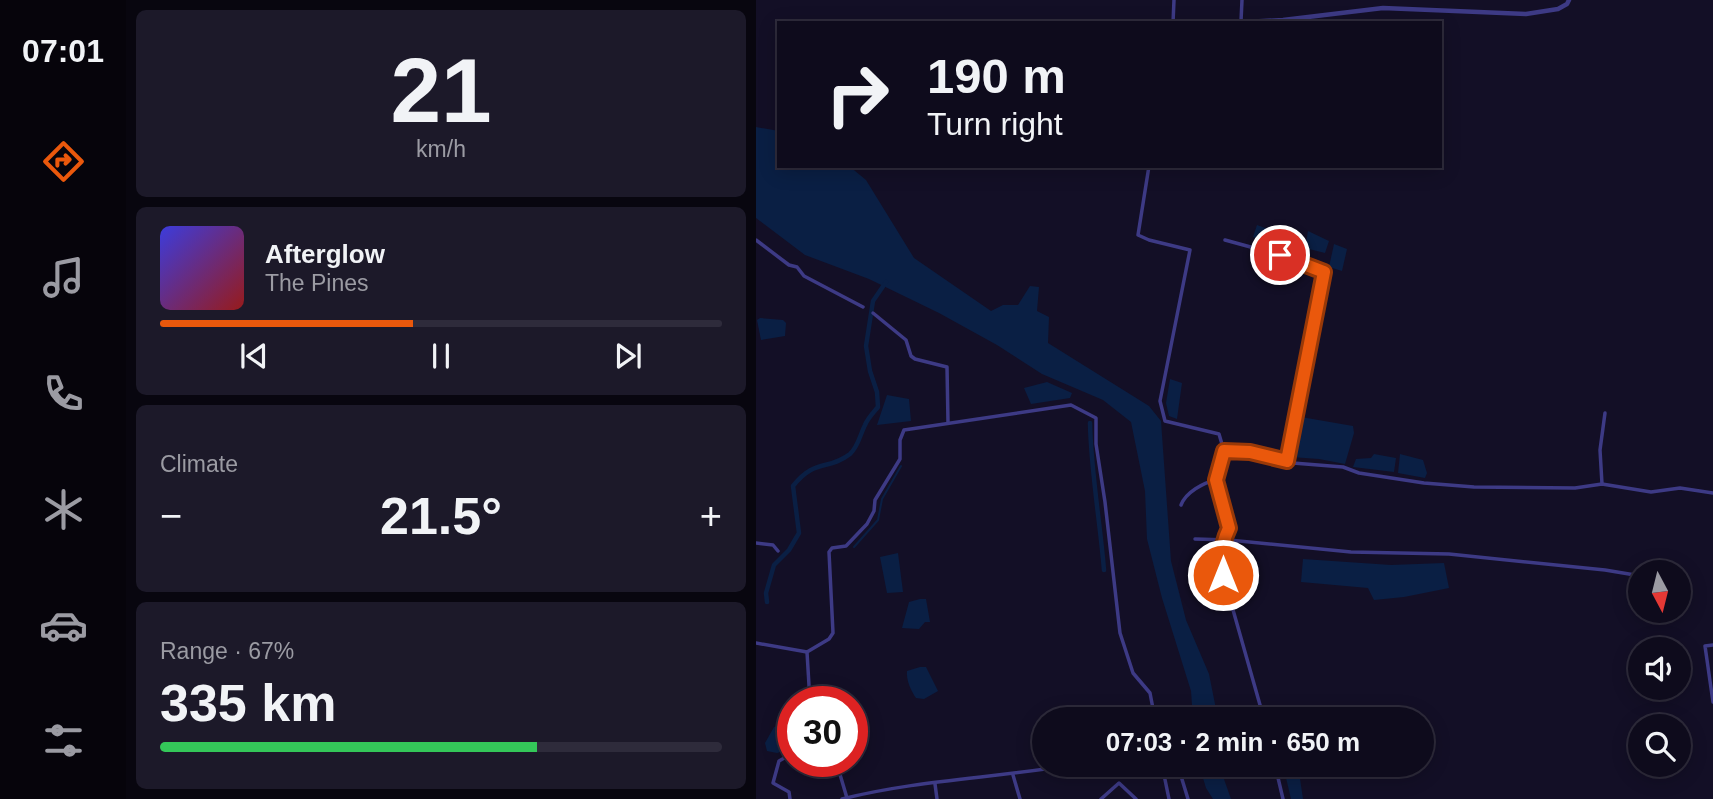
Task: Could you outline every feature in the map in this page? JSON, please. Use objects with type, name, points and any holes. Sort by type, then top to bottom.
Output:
[{"type":"street","points":[[1173,21],[1174,0]]},
{"type":"street","points":[[1241,20],[1242,0]]},
{"type":"street","points":[[1236,21],[1283,20],[1383,8],[1526,14],[1558,9],[1569,0]]},
{"type":"street","points":[[1149,168],[1138,235],[1190,250],[1160,401],[1165,421],[1219,434],[1224,451],[1216,480],[1229,528],[1220,564],[1261,707]]},
{"type":"street","points":[[756,240],[797,268],[804,276],[863,307]]},
{"type":"street","points":[[1226,240],[1280,255],[1324,272],[1287,461]]},
{"type":"street","points":[[873,313],[906,340],[911,356],[915,359],[947,367],[948,422]]},
{"type":"street","points":[[756,643],[807,652],[829,639],[833,633],[829,552],[832,548],[846,546],[867,524],[874,511],[875,500],[901,459],[900,440],[904,430],[1071,405],[1096,418],[1096,444],[1120,633],[1133,673],[1150,693],[1153,707]]},
{"type":"street","points":[[1602,484],[1600,450],[1605,413]]},
{"type":"street","points":[[1224,451],[1250,452],[1293,463],[1343,467],[1359,473],[1424,483],[1474,487],[1576,488],[1602,484],[1651,492],[1680,488],[1713,493]]},
{"type":"street","points":[[1181,505],[1182,500],[1193,491],[1216,480]]},
{"type":"street","points":[[1195,539],[1351,552],[1449,554],[1628,574]]},
{"type":"street","points":[[756,544],[774,545],[778,551]]},
{"type":"street","points":[[1713,645],[1705,646],[1713,702]]},
{"type":"street","points":[[807,652],[809,686]]},
{"type":"street","points":[[777,768],[773,783],[789,792],[790,799]]},
{"type":"street","points":[[839,777],[844,798],[935,783],[1032,772]]},
{"type":"street","points":[[1013,775],[1020,799]]},
{"type":"street","points":[[1164,777],[1169,799]]},
{"type":"street","points":[[1181,777],[1188,799]]},
{"type":"street","points":[[1278,777],[1283,799]]},
{"type":"street","points":[[935,783],[937,799]]},
{"type":"street","points":[[1101,799],[1119,783],[1136,799]]},
{"type":"street","points":[[872,793],[873,799]]},
{"type":"water","points":[[756,127],[777,131],[777,168],[851,168],[866,180],[914,258],[991,311],[1003,305],[1018,305],[1030,286],[1039,287],[1037,311],[1049,317],[1048,343],[1149,406],[1161,421],[1171,561],[1186,620],[1209,674],[1216,707],[1192,707],[1191,691],[1147,539],[1145,491],[1131,422],[1103,400],[1042,374],[939,313],[869,279],[805,255],[756,218]]},
{"type":"water","points":[[1257,225],[1287,236],[1286,248],[1253,237]]},
{"type":"water","points":[[1308,231],[1329,241],[1325,253],[1305,248]]},
{"type":"water","points":[[1334,244],[1347,249],[1342,271],[1329,267]]},
{"type":"water","points":[[757,320],[783,320],[786,323],[785,336],[761,340]]},
{"type":"water","points":[[1170,379],[1182,383],[1177,419],[1169,416],[1166,403]]},
{"type":"water","points":[[1047,382],[1072,393],[1070,398],[1031,404],[1024,388]]},
{"type":"water","points":[[887,395],[909,399],[911,421],[877,425]]},
{"type":"water","points":[[1301,417],[1353,426],[1354,433],[1345,464],[1291,457]]},
{"type":"water","points":[[1374,454],[1396,458],[1394,472],[1353,467],[1356,459],[1371,458]]},
{"type":"water","points":[[1400,454],[1423,460],[1427,473],[1425,478],[1398,473]]},
{"type":"water","points":[[898,553],[903,592],[887,593],[880,557]]},
{"type":"water","points":[[1303,559],[1391,565],[1444,563],[1449,588],[1374,600],[1368,588],[1301,582]]},
{"type":"water","points":[[926,599],[930,622],[925,622],[919,629],[902,628],[909,602]]},
{"type":"water","points":[[926,667],[938,691],[924,699],[916,698],[907,678],[907,671]]},
{"type":"water","points":[[774,727],[777,727],[777,753],[767,751],[765,743]]},
{"type":"water","points":[[1203,777],[1223,777],[1231,799],[1213,799]]},
{"type":"water","points":[[1286,777],[1300,777],[1303,799],[1291,799]]},
{"type":"waterway","points":[[767,602],[766,593],[774,565],[789,550],[799,533],[793,486],[815,468],[850,454],[878,407],[866,346],[873,301],[886,282]]},
{"type":"waterway","points":[[1090,423],[1104,570]]},
{"type":"waterway","points":[[854,547],[878,520],[882,499],[901,466]]},
{"type":"route","points":[[1223,575],[1220,564],[1229,528],[1216,480],[1224,451],[1250,452],[1287,461],[1324,272],[1280,255]]}]
